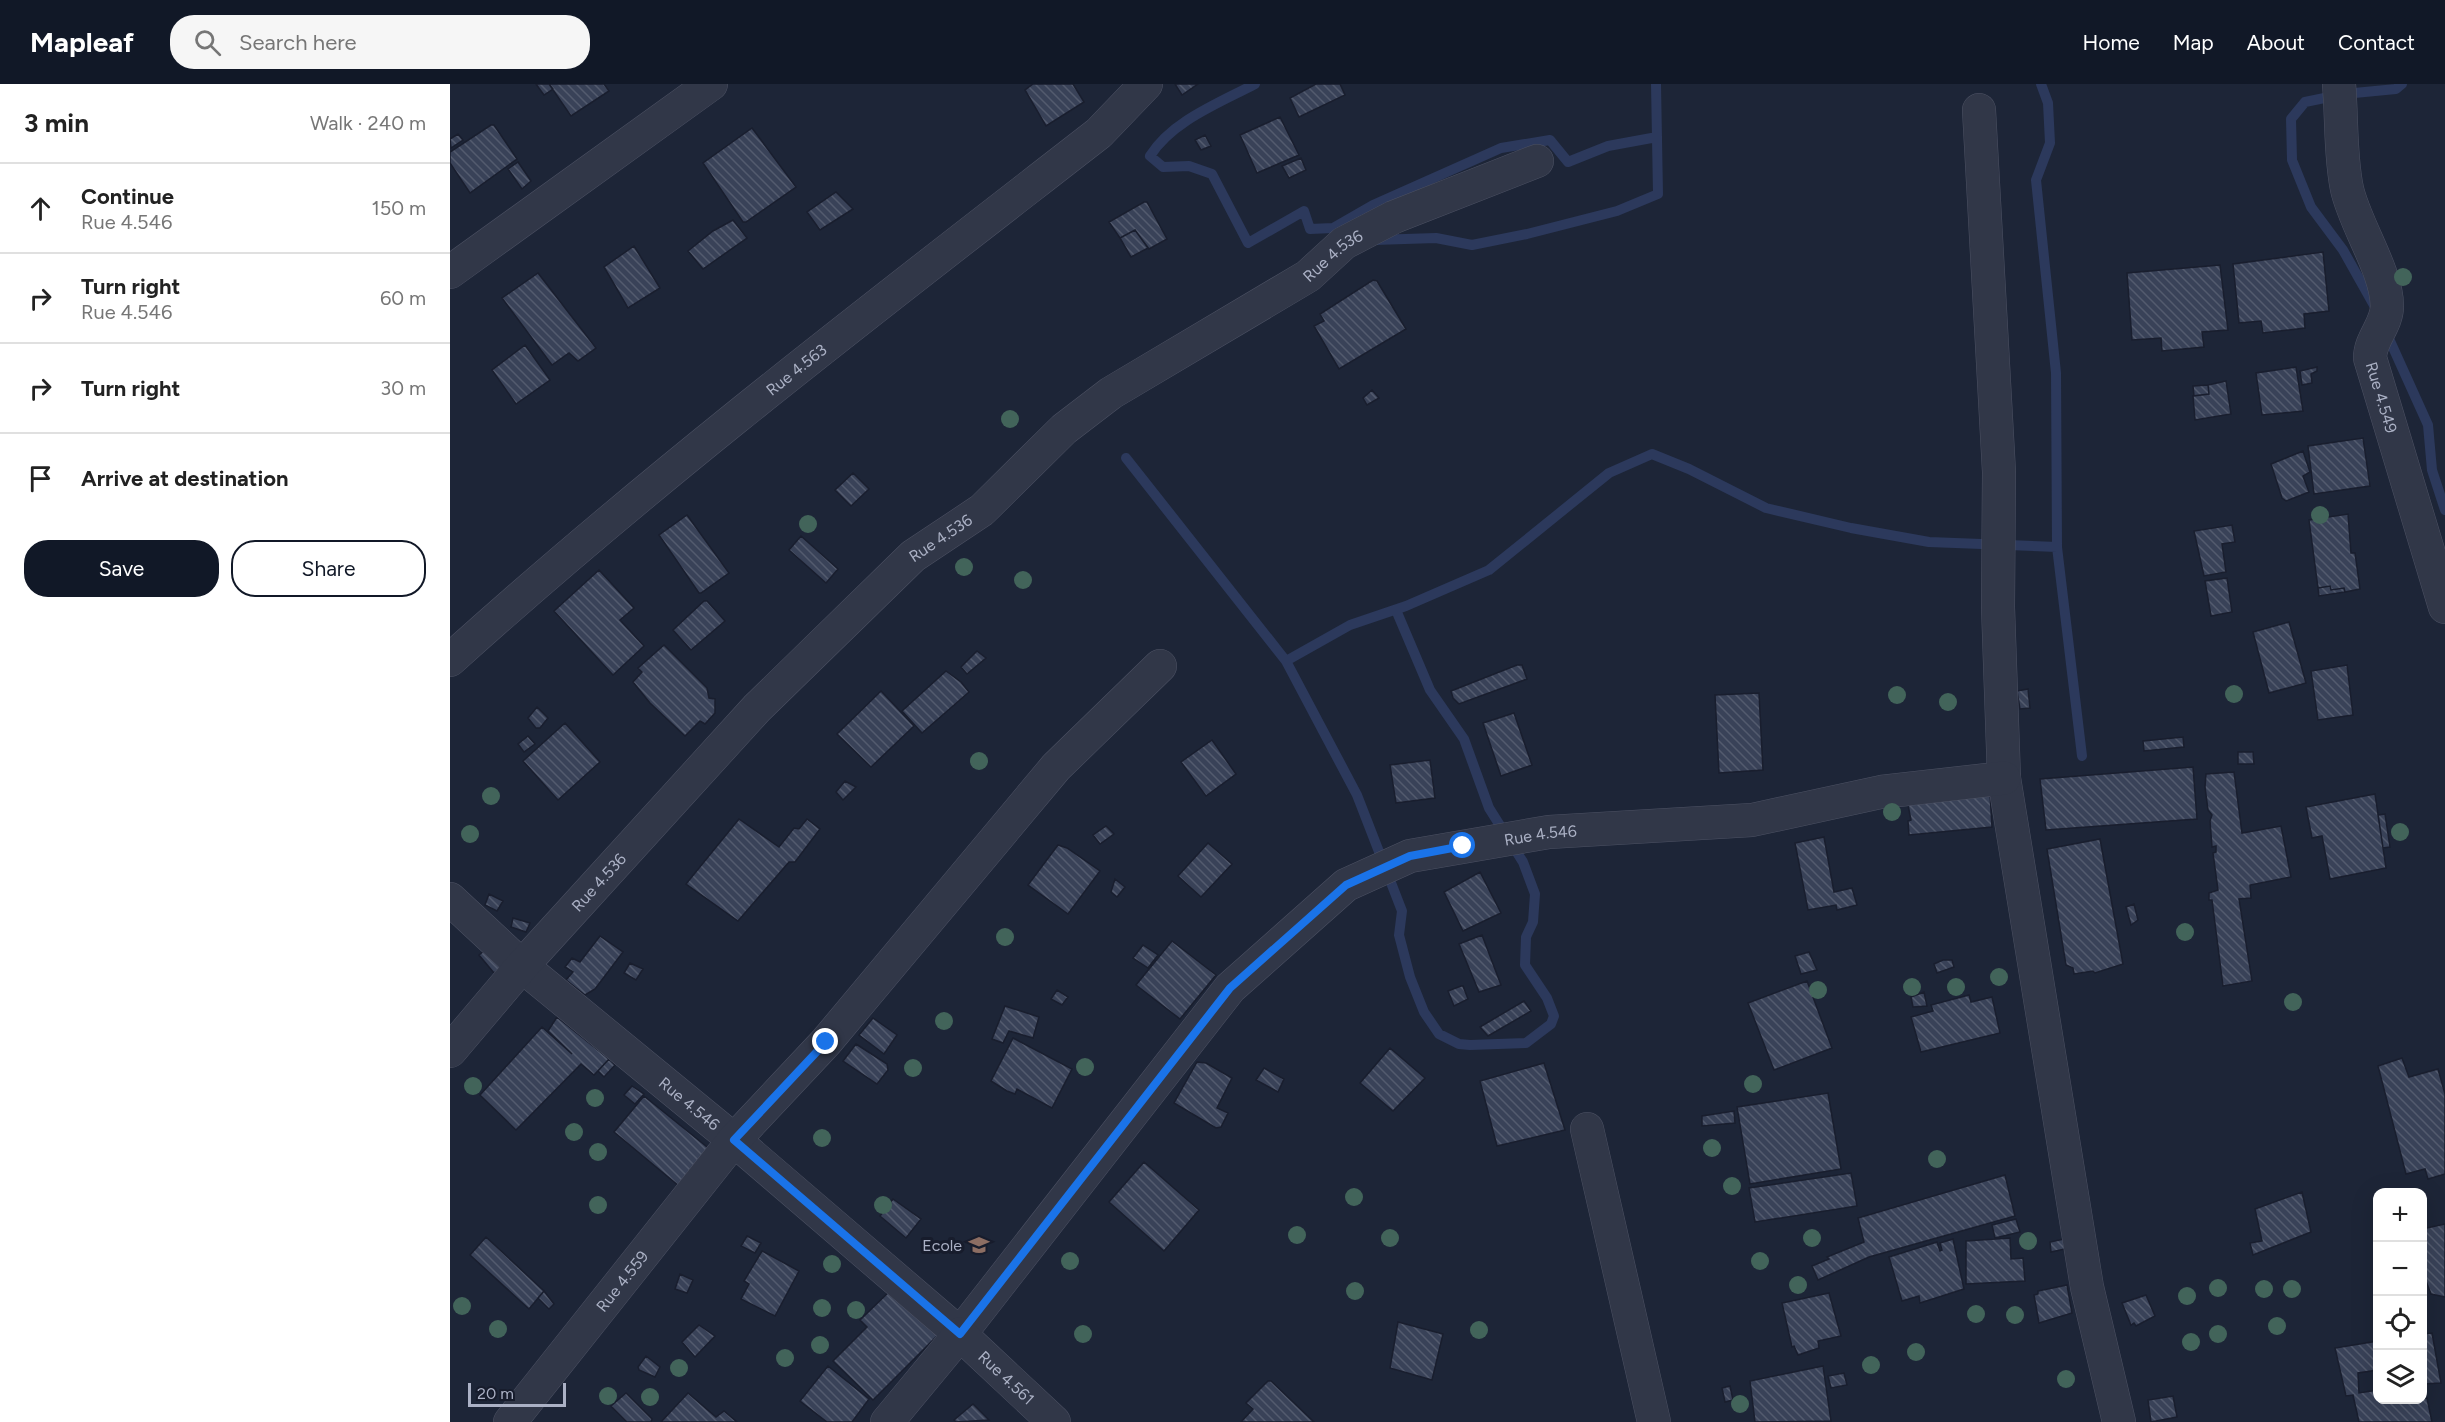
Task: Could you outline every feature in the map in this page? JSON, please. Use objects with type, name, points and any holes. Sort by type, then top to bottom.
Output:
[{"type":"street","points":[[450,272],[711,84]]},
{"type":"street","name":"Rue 4.563","points":[[450,660],[557,563],[714,434],[1099,133],[1146,84]]},
{"type":"street","name":"Rue 4.549","points":[[2339,84],[2343,163],[2347,192],[2385,291],[2386,316],[2370,348],[2370,358],[2445,607]]},
{"type":"street","points":[[1979,110],[2000,472],[1998,607],[2004,778],[2087,1287],[2119,1422]]},
{"type":"street","name":"Rue 4.536","points":[[450,1051],[522,966],[757,708],[913,556],[982,510],[1064,429],[1111,393],[1308,276],[1344,243],[1394,217],[1537,161]]},
{"type":"street","name":"Rue 4.559","points":[[510,1422],[734,1140],[826,1042],[1056,767],[1160,666]]},
{"type":"street","name":"Rue 4.546","points":[[450,899],[522,966],[734,1140],[960,1334],[1230,988],[1346,885],[1410,856],[1549,832],[1752,820],[1881,792],[2004,778]]},
{"type":"street","points":[[1587,1129],[1654,1422]]},
{"type":"street","points":[[887,1422],[960,1334]]},
{"type":"street","name":"Rue 4.561","points":[[960,1334],[1054,1422]]},
{"type":"building","points":[[536,84],[549,84],[553,89],[544,95]]},
{"type":"building","points":[[549,84],[604,84],[609,91],[571,116]]},
{"type":"building","points":[[1033,84],[1073,84],[1084,102],[1046,126],[1025,90]]},
{"type":"building","points":[[1175,84],[1198,84],[1182,95]]},
{"type":"building","points":[[1316,84],[1340,84],[1345,95],[1299,117],[1290,98]]},
{"type":"building","points":[[1280,117],[1299,155],[1257,173],[1240,135]]},
{"type":"building","points":[[494,125],[517,159],[470,193],[450,163],[450,152]]},
{"type":"building","points":[[752,128],[796,187],[743,222],[703,163]]},
{"type":"building","points":[[458,134],[463,140],[451,148],[450,139]]},
{"type":"building","points":[[1205,135],[1211,146],[1201,150],[1195,140]]},
{"type":"building","points":[[1301,158],[1306,170],[1289,178],[1282,166]]},
{"type":"building","points":[[518,162],[531,181],[522,189],[508,169]]},
{"type":"building","points":[[836,192],[853,209],[820,230],[807,212]]},
{"type":"building","points":[[1147,202],[1167,239],[1149,249],[1135,230],[1120,238],[1109,222]]},
{"type":"building","points":[[733,220],[747,238],[703,269],[688,251],[713,231]]},
{"type":"building","points":[[1135,230],[1148,248],[1131,257],[1120,238]]},
{"type":"building","points":[[634,246],[660,288],[628,308],[604,267]]},
{"type":"building","points":[[2323,252],[2329,311],[2304,314],[2305,328],[2263,333],[2261,321],[2239,323],[2233,264]]},
{"type":"building","points":[[2220,265],[2228,330],[2202,332],[2204,347],[2162,351],[2161,338],[2132,340],[2127,273]]},
{"type":"building","points":[[538,273],[596,348],[578,361],[569,353],[552,365],[502,298]]},
{"type":"building","points":[[1373,280],[1377,281],[1406,329],[1339,369],[1314,326],[1324,321],[1320,314]]},
{"type":"building","points":[[525,345],[550,380],[516,404],[492,370]]},
{"type":"building","points":[[2296,367],[2303,411],[2262,415],[2256,373]]},
{"type":"building","points":[[2317,367],[2317,371],[2311,374],[2312,383],[2302,385],[2300,371]]},
{"type":"building","points":[[2226,381],[2231,414],[2195,420],[2193,396],[2209,394],[2208,385]]},
{"type":"building","points":[[2208,385],[2209,394],[2194,396],[2193,386]]},
{"type":"building","points":[[1372,390],[1379,398],[1367,405],[1363,398]]},
{"type":"building","points":[[2363,438],[2370,486],[2314,494],[2308,446]]},
{"type":"building","points":[[2303,451],[2310,472],[2303,476],[2309,492],[2286,501],[2282,498],[2271,464]]},
{"type":"building","points":[[853,473],[869,489],[851,506],[835,490]]},
{"type":"building","points":[[2348,514],[2351,553],[2355,553],[2360,589],[2345,592],[2344,588],[2331,590],[2330,586],[2318,588],[2309,520]]},
{"type":"building","points":[[687,515],[729,573],[701,593],[659,535]]},
{"type":"building","points":[[2232,525],[2235,542],[2222,544],[2226,572],[2204,576],[2194,531]]},
{"type":"building","points":[[801,536],[838,569],[826,583],[789,550]]},
{"type":"building","points":[[599,570],[634,608],[620,620],[644,646],[613,675],[554,611]]},
{"type":"building","points":[[2227,578],[2232,612],[2211,616],[2205,581]]},
{"type":"building","points":[[2330,586],[2331,590],[2344,588],[2345,592],[2319,596],[2318,588]]},
{"type":"building","points":[[704,601],[707,601],[725,621],[691,650],[673,630]]},
{"type":"building","points":[[2289,622],[2306,683],[2269,693],[2253,632]]},
{"type":"building","points":[[664,645],[707,688],[709,698],[715,699],[715,713],[705,724],[700,721],[685,736],[650,703],[633,682],[642,672],[638,668]]},
{"type":"building","points":[[977,651],[986,658],[967,674],[961,667]]},
{"type":"building","points":[[1522,665],[1527,679],[1459,704],[1453,698],[1451,691]]},
{"type":"building","points":[[2347,665],[2353,715],[2318,720],[2311,671]]},
{"type":"building","points":[[946,671],[961,682],[969,692],[922,733],[902,711]]},
{"type":"building","points":[[2028,689],[2030,708],[2020,709],[2017,691]]},
{"type":"building","points":[[881,691],[914,726],[871,767],[837,734]]},
{"type":"building","points":[[1759,693],[1763,770],[1719,773],[1715,695]]},
{"type":"building","points":[[537,707],[548,718],[540,728],[536,728],[528,718]]},
{"type":"building","points":[[1514,713],[1532,765],[1501,776],[1483,723]]},
{"type":"building","points":[[565,723],[600,762],[558,800],[523,761]]},
{"type":"building","points":[[528,736],[535,744],[524,752],[518,744]]},
{"type":"building","points":[[2183,737],[2184,747],[2144,751],[2143,741]]},
{"type":"building","points":[[1212,740],[1236,774],[1206,796],[1181,762]]},
{"type":"building","points":[[2238,752],[2253,752],[2254,764],[2238,764]]},
{"type":"building","points":[[1430,760],[1435,798],[1396,803],[1390,765]]},
{"type":"building","points":[[2193,767],[2197,819],[2046,830],[2040,779]]},
{"type":"building","points":[[2234,772],[2242,833],[2281,826],[2291,877],[2250,885],[2251,898],[2239,899],[2252,981],[2223,986],[2212,900],[2209,900],[2209,893],[2218,890],[2213,853],[2216,852],[2216,846],[2212,847],[2210,821],[2212,815],[2208,810],[2205,787],[2206,774]]},
{"type":"building","points":[[845,781],[856,787],[843,800],[836,792]]},
{"type":"building","points":[[1990,793],[1992,827],[1909,835],[1908,821],[1911,820],[1907,800]]},
{"type":"building","points":[[2375,794],[2386,868],[2330,879],[2322,836],[2312,838],[2306,807]]},
{"type":"building","points":[[2385,814],[2390,847],[2383,848],[2378,815]]},
{"type":"building","points":[[739,819],[779,847],[794,828],[799,829],[807,819],[820,829],[795,862],[789,862],[738,921],[686,884]]},
{"type":"building","points":[[1106,826],[1114,834],[1100,844],[1093,835]]},
{"type":"building","points":[[1824,837],[1834,892],[1852,888],[1857,905],[1837,910],[1836,905],[1808,910],[1795,843]]},
{"type":"building","points":[[2100,839],[2123,964],[2095,973],[2093,971],[2074,974],[2073,968],[2066,965],[2047,849]]},
{"type":"building","points":[[1208,843],[1232,864],[1201,897],[1178,876]]},
{"type":"building","points":[[1058,845],[1067,848],[1100,871],[1068,914],[1028,885]]},
{"type":"building","points":[[1480,872],[1501,913],[1463,931],[1444,892]]},
{"type":"building","points":[[1115,879],[1125,887],[1117,897],[1111,892]]},
{"type":"building","points":[[489,894],[503,901],[497,911],[485,905]]},
{"type":"building","points":[[2134,904],[2138,920],[2131,925],[2126,907]]},
{"type":"building","points":[[513,918],[530,923],[526,932],[511,927]]},
{"type":"building","points":[[1482,935],[1501,985],[1479,992],[1459,944]]},
{"type":"building","points":[[600,936],[623,952],[595,989],[585,995],[566,980],[573,972],[565,967],[572,958],[580,962]]},
{"type":"building","points":[[1172,941],[1216,975],[1180,1019],[1136,985]]},
{"type":"building","points":[[1143,945],[1158,955],[1148,968],[1133,958]]},
{"type":"building","points":[[489,947],[506,966],[494,973],[479,955]]},
{"type":"building","points":[[1809,952],[1817,970],[1801,974],[1795,956]]},
{"type":"building","points":[[1943,960],[1952,960],[1954,967],[1937,973],[1934,964]]},
{"type":"building","points":[[630,963],[643,969],[636,980],[624,973]]},
{"type":"building","points":[[1807,981],[1832,1048],[1774,1070],[1748,1003]]},
{"type":"building","points":[[1461,986],[1468,999],[1454,1006],[1448,991]]},
{"type":"building","points":[[1057,990],[1068,997],[1062,1005],[1051,999]]},
{"type":"building","points":[[1924,992],[1927,1006],[1913,1007],[1911,997]]},
{"type":"building","points":[[1969,995],[1971,1002],[1992,997],[2000,1033],[1921,1052],[1911,1017],[1933,1011],[1931,1005]]},
{"type":"building","points":[[1524,1001],[1531,1011],[1488,1036],[1480,1027]]},
{"type":"building","points":[[1005,1006],[1039,1017],[1033,1038],[1009,1031],[1003,1043],[992,1039]]},
{"type":"building","points":[[557,1017],[609,1059],[594,1075],[581,1064],[516,1130],[480,1095],[542,1027],[572,1054],[548,1031]]},
{"type":"building","points":[[873,1018],[897,1035],[884,1054],[859,1035]]},
{"type":"building","points":[[1013,1038],[1072,1069],[1052,1108],[1017,1089],[1015,1094],[991,1081]]},
{"type":"building","points":[[856,1044],[887,1064],[888,1070],[877,1084],[843,1061]]},
{"type":"building","points":[[1390,1048],[1425,1078],[1393,1111],[1360,1083]]},
{"type":"building","points":[[2402,1058],[2409,1077],[2438,1069],[2445,1094],[2445,1174],[2428,1179],[2425,1169],[2406,1174],[2378,1066]]},
{"type":"building","points":[[609,1059],[615,1065],[604,1077],[598,1071]]},
{"type":"building","points":[[1197,1062],[1206,1063],[1232,1078],[1217,1108],[1228,1113],[1221,1127],[1216,1128],[1174,1103]]},
{"type":"building","points":[[1544,1063],[1565,1130],[1497,1146],[1480,1081]]},
{"type":"building","points":[[1264,1068],[1284,1079],[1278,1092],[1256,1080]]},
{"type":"building","points":[[632,1086],[644,1094],[635,1104],[624,1095]]},
{"type":"building","points":[[1828,1093],[1841,1169],[1750,1184],[1737,1107]]},
{"type":"building","points":[[644,1096],[712,1151],[679,1186],[614,1132]]},
{"type":"building","points":[[1734,1111],[1735,1123],[1702,1126],[1702,1116]]},
{"type":"building","points":[[1144,1162],[1199,1210],[1164,1251],[1109,1202]]},
{"type":"building","points":[[1851,1173],[1857,1206],[1755,1222],[1749,1188]]},
{"type":"building","points":[[2005,1175],[2015,1216],[1869,1257],[1818,1280],[1812,1266],[1829,1259],[1827,1257],[1864,1242],[1858,1218]]},
{"type":"building","points":[[2302,1192],[2311,1232],[2253,1255],[2250,1243],[2262,1241],[2255,1209]]},
{"type":"building","points":[[893,1199],[921,1219],[906,1238],[880,1216]]},
{"type":"building","points":[[2016,1219],[2020,1232],[1995,1238],[1992,1225]]},
{"type":"building","points":[[2445,1224],[2445,1297],[2431,1294],[2427,1284],[2427,1228]]},
{"type":"building","points":[[747,1236],[761,1243],[755,1253],[741,1246]]},
{"type":"building","points":[[486,1237],[544,1291],[529,1309],[470,1255]]},
{"type":"building","points":[[2010,1238],[2011,1259],[2023,1258],[2025,1281],[1966,1284],[1966,1241]]},
{"type":"building","points":[[1953,1239],[1964,1289],[1920,1303],[1919,1296],[1902,1301],[1889,1257],[1937,1242],[1940,1251],[1942,1250],[1940,1243]]},
{"type":"building","points":[[2064,1239],[2065,1249],[2051,1252],[2050,1242]]},
{"type":"building","points":[[762,1251],[799,1271],[775,1316],[741,1299],[749,1284],[744,1281]]},
{"type":"building","points":[[680,1274],[693,1280],[687,1293],[675,1289]]},
{"type":"building","points":[[2067,1285],[2072,1313],[2039,1323],[2034,1295],[2038,1294],[2038,1291]]},
{"type":"building","points":[[892,1289],[938,1335],[873,1400],[833,1361],[867,1327],[860,1320]]},
{"type":"building","points":[[544,1291],[554,1304],[549,1309],[538,1298]]},
{"type":"building","points":[[1829,1293],[1841,1336],[1818,1341],[1819,1348],[1798,1355],[1794,1346],[1792,1347],[1782,1303]]},
{"type":"building","points":[[2146,1295],[2155,1316],[2136,1326],[2134,1323],[2131,1325],[2122,1303]]},
{"type":"building","points":[[1398,1322],[1443,1334],[1432,1380],[1390,1368]]},
{"type":"building","points":[[699,1325],[715,1336],[695,1357],[682,1342]]},
{"type":"building","points":[[2432,1333],[2441,1383],[2427,1384],[2427,1334]]},
{"type":"building","points":[[2373,1342],[2373,1371],[2358,1373],[2359,1393],[2373,1391],[2373,1404],[2427,1404],[2427,1398],[2432,1422],[2359,1422],[2353,1395],[2346,1396],[2335,1348]]},
{"type":"building","points":[[646,1356],[660,1367],[655,1377],[639,1370],[638,1367]]},
{"type":"building","points":[[828,1366],[869,1399],[852,1422],[827,1422],[800,1401]]},
{"type":"building","points":[[1823,1366],[1831,1421],[1755,1422],[1750,1381]]},
{"type":"building","points":[[1844,1373],[1847,1385],[1831,1388],[1828,1376]]},
{"type":"building","points":[[1268,1381],[1271,1381],[1314,1422],[1241,1422],[1253,1409],[1246,1403]]},
{"type":"building","points":[[1730,1386],[1733,1400],[1725,1402],[1722,1388]]},
{"type":"building","points":[[626,1393],[652,1419],[651,1422],[627,1422],[611,1406]]},
{"type":"building","points":[[688,1393],[716,1417],[724,1411],[737,1422],[661,1422]]},
{"type":"building","points":[[2173,1396],[2177,1417],[2151,1422],[2148,1400]]},
{"type":"building","points":[[973,1404],[989,1420],[956,1422],[954,1420]]},
{"type":"waterway","points":[[1255,84],[1183,123],[1159,144],[1150,156],[1163,167],[1189,166],[1212,174],[1248,243],[1304,211],[1310,229],[1333,228],[1373,205],[1501,148],[1550,140],[1568,162],[1608,146],[1657,137]]},
{"type":"waterway","points":[[1374,240],[1436,238],[1472,245],[1527,234],[1617,211],[1658,194],[1656,84]]},
{"type":"waterway","points":[[2041,84],[2048,103],[2050,143],[2036,180],[2056,373],[2057,547],[2082,756]]},
{"type":"waterway","points":[[2375,307],[2343,250],[2311,207],[2292,160],[2291,119],[2305,102],[2344,94],[2396,89],[2402,84]]},
{"type":"waterway","points":[[2386,332],[2428,425],[2432,470],[2445,510]]},
{"type":"waterway","points":[[1286,661],[1350,625],[1406,606],[1489,570],[1609,473],[1652,454],[1689,469],[1766,508],[1851,528],[1929,542],[2057,547]]},
{"type":"waterway","points":[[1126,458],[1286,661],[1357,795],[1402,911],[1399,935],[1410,977],[1424,1012],[1439,1034],[1459,1044],[1526,1043],[1551,1024],[1554,1016],[1547,998],[1525,965],[1526,937],[1533,922],[1535,894],[1523,862],[1489,808],[1464,739],[1430,690],[1396,610]]},
{"type":"place","name":"Ecole","points":[[979,1245]]},
{"type":"route","points":[[826,1042],[734,1140],[960,1334],[1230,988],[1346,885],[1410,856],[1463,846]]}]
